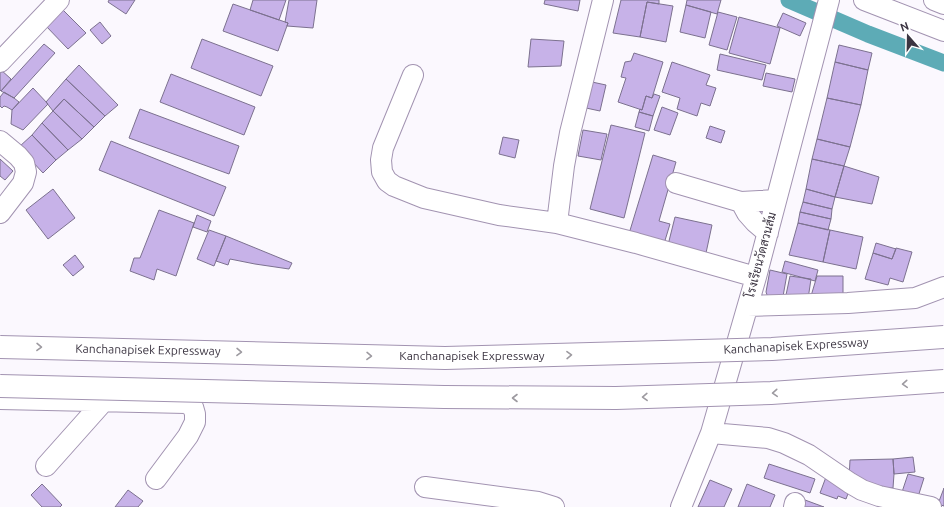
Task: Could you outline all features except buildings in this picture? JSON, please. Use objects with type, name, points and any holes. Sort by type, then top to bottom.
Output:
[{"type":"highway","name":"Kanchanapisek Expressway","points":[[0,346],[445,358],[772,349],[944,337]]},
{"type":"highway","points":[[0,386],[444,397],[616,398],[771,393],[944,381]]},
{"type":"street","points":[[0,62],[58,0]]},
{"type":"street","points":[[558,223],[564,166],[570,134],[603,0]]},
{"type":"street","name":"โรงเรียนวัดสวนส้ม","points":[[681,507],[711,433],[768,233],[829,0]]},
{"type":"street","points":[[864,0],[944,31]]},
{"type":"street","points":[[934,0],[944,4]]},
{"type":"street","points":[[413,75],[383,148],[381,160],[382,172],[387,181],[394,186],[424,198],[499,215],[558,223],[636,243],[756,277]]},
{"type":"street","points":[[0,141],[24,163],[26,172],[23,183],[0,213]]},
{"type":"street","points":[[676,183],[741,202],[776,200]]},
{"type":"street","points":[[741,202],[755,222],[768,233]]},
{"type":"street","points":[[748,306],[848,303],[915,298],[944,287]]},
{"type":"street","points":[[0,399],[186,403],[194,407],[195,422],[188,436],[156,479]]},
{"type":"street","points":[[46,466],[103,402]]},
{"type":"street","points":[[711,433],[768,438],[784,443],[809,455],[862,490],[879,496],[931,507]]},
{"type":"street","points":[[425,488],[538,502],[554,507]]},
{"type":"waterway","points":[[789,0],[868,34],[944,63]]}]
